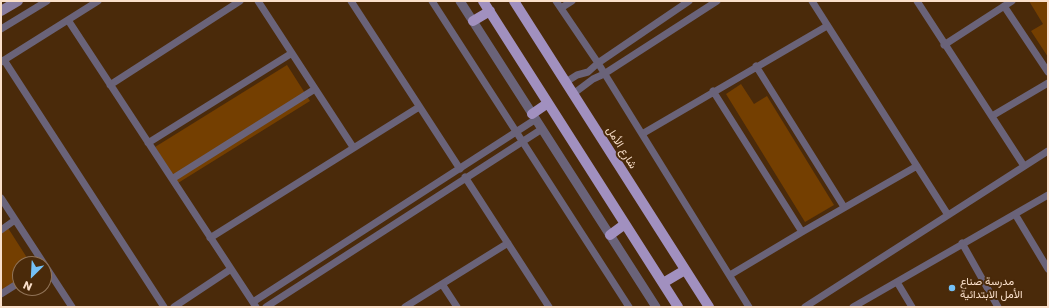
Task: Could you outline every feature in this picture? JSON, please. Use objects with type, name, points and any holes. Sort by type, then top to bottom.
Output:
[{"type":"main road","points":[[1,11],[18,1]]},
{"type":"main road","points":[[483,1],[678,307]]},
{"type":"main road","name":"شارع الأمل","points":[[514,1],[709,307]]},
{"type":"main road","points":[[472,21],[490,11]]},
{"type":"main road","points":[[534,117],[548,103]]},
{"type":"main road","points":[[610,235],[625,224]]},
{"type":"main road","points":[[663,283],[685,270]]},
{"type":"street","points":[[1,29],[47,1]]},
{"type":"street","points":[[98,1],[3,61],[164,307]]},
{"type":"street","points":[[110,85],[240,1]]},
{"type":"street","points":[[258,1],[353,147]]},
{"type":"street","points":[[351,1],[460,169]]},
{"type":"street","points":[[432,1],[629,307]]},
{"type":"street","points":[[460,1],[656,307]]},
{"type":"street","points":[[556,1],[598,63],[749,307]]},
{"type":"street","points":[[561,8],[572,1]]},
{"type":"street","points":[[566,82],[577,75],[588,72],[598,63],[688,1]]},
{"type":"street","points":[[573,94],[593,79],[604,74],[716,1]]},
{"type":"street","points":[[812,1],[948,215]]},
{"type":"street","points":[[917,1],[1024,166]]},
{"type":"street","points":[[944,44],[1012,1]]},
{"type":"street","points":[[1004,6],[1048,72]]},
{"type":"street","points":[[68,20],[254,305],[516,133],[534,117]]},
{"type":"street","points":[[642,134],[713,91],[827,26]]},
{"type":"street","points":[[148,143],[292,53]]},
{"type":"street","points":[[756,66],[844,207]]},
{"type":"street","points":[[992,116],[1048,83]]},
{"type":"street","points":[[172,179],[315,89]]},
{"type":"street","points":[[713,91],[802,232]]},
{"type":"street","points":[[210,238],[419,107]]},
{"type":"street","points":[[266,307],[542,128]]},
{"type":"street","points":[[805,307],[1048,151]]},
{"type":"street","points":[[730,275],[844,207],[917,166]]},
{"type":"street","points":[[465,177],[549,307]]},
{"type":"street","points":[[853,307],[962,243],[1048,195]]},
{"type":"street","points":[[1,198],[38,256]]},
{"type":"street","points":[[1015,214],[1048,269]]},
{"type":"street","points":[[1,230],[15,220]]},
{"type":"street","points":[[405,307],[508,243]]},
{"type":"street","points":[[962,243],[998,307]]},
{"type":"street","points":[[174,307],[231,269]]},
{"type":"street","points":[[52,277],[72,307]]},
{"type":"street","points":[[897,282],[912,307]]},
{"type":"street","points":[[442,284],[457,307]]},
{"type":"street","points":[[1,294],[12,287]]},
{"type":"shaded area","points":[[1029,1],[1048,1],[1048,57],[1031,31],[1043,24]]},
{"type":"shaded area","points":[[287,65],[310,101],[178,183],[155,147]]},
{"type":"shaded area","points":[[741,84],[754,104],[767,96],[834,205],[805,222],[726,94]]},
{"type":"shaded area","points":[[8,228],[26,256],[12,256],[12,286],[1,293],[1,233]]},
{"type":"place","name":"مدرسة صناع الأمل الابتدائية","points":[[952,288]]}]
